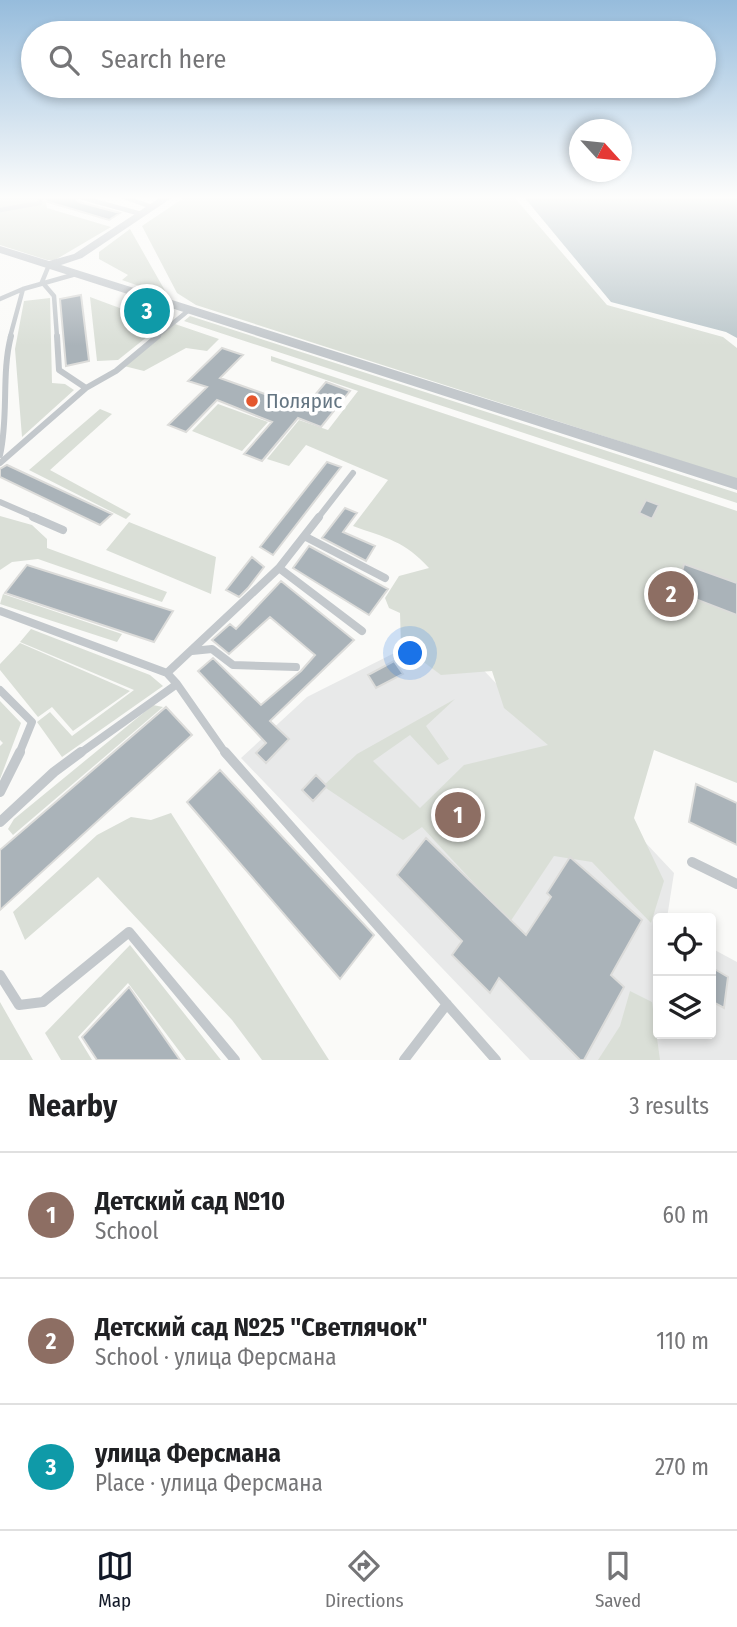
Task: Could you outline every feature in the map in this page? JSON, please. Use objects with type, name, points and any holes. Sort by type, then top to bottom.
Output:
[{"type":"street","points":[[49,265],[78,257],[93,246]]},
{"type":"street","points":[[0,249],[737,484]]},
{"type":"street","points":[[78,257],[78,274]]},
{"type":"lane","points":[[42,282],[49,265]]},
{"type":"lane","points":[[0,299],[42,282],[78,274]]},
{"type":"lane","points":[[42,282],[54,296],[59,370],[86,388]]},
{"type":"lane","points":[[0,293],[23,289]]},
{"type":"lane","points":[[0,455],[5,434],[7,351],[23,289]]},
{"type":"lane","points":[[0,463],[86,388],[116,371],[189,310]]},
{"type":"lane","points":[[167,673],[279,568],[306,537],[353,473]]},
{"type":"lane","points":[[0,502],[63,530]]},
{"type":"lane","points":[[306,537],[386,578]]},
{"type":"lane","points":[[279,568],[362,631]]},
{"type":"lane","points":[[0,611],[167,673],[219,746],[496,1060]]},
{"type":"lane","points":[[191,651],[212,649],[233,665],[296,667]]},
{"type":"lane","points":[[0,822],[54,772],[177,684]]},
{"type":"lane","points":[[0,690],[32,722],[9,779],[0,792]]},
{"type":"lane","points":[[692,862],[737,884]]},
{"type":"lane","points":[[0,975],[19,1005],[43,1002],[129,932],[235,1060]]},
{"type":"lane","points":[[404,1060],[447,1004]]},
{"type":"shaded area","points":[[5,246],[78,246],[55,260]]},
{"type":"shaded area","points":[[106,246],[140,246],[168,296],[122,280],[128,275],[99,259],[99,252]]},
{"type":"shaded area","points":[[153,246],[557,246],[607,305],[723,337],[737,348],[737,479],[196,305],[177,293]]},
{"type":"shaded area","points":[[565,246],[737,246],[737,338],[726,332],[611,302]]},
{"type":"shaded area","points":[[90,297],[163,324],[118,360],[97,361]]},
{"type":"shaded area","points":[[50,298],[52,383],[65,384],[74,390],[22,437],[15,349],[24,301]]},
{"type":"shaded area","points":[[190,316],[737,493],[737,503],[184,321]]},
{"type":"shaded area","points":[[175,324],[219,339],[207,351],[186,348],[144,371],[124,366]]},
{"type":"shaded area","points":[[271,356],[737,511],[737,783],[654,750],[634,818],[664,881],[651,923],[592,862],[554,856],[510,922],[422,827],[403,840],[323,786],[357,754],[455,699],[426,726],[449,759],[438,765],[410,735],[373,761],[420,808],[464,765],[548,745],[504,708],[492,671],[441,675],[401,645],[400,613],[389,608],[385,598],[399,576],[429,568],[403,546],[353,526],[388,480],[306,445],[289,466],[267,459],[299,420],[328,430],[358,391],[271,361]]},
{"type":"shaded area","points":[[218,404],[268,422],[242,451],[192,431]]},
{"type":"shaded area","points":[[100,409],[112,414],[50,470],[131,514],[126,519],[29,470]]},
{"type":"shaded area","points":[[0,516],[32,525],[47,539],[47,548],[167,592],[162,602],[38,559],[12,562],[0,570]]},
{"type":"shaded area","points":[[129,522],[216,557],[211,594],[106,550]]},
{"type":"shaded area","points":[[3,594],[122,634],[117,642],[0,604]]},
{"type":"shaded area","points":[[444,628],[674,873],[668,913],[653,913],[653,1039],[716,1039],[716,951],[737,962],[737,1060],[530,1060],[241,758],[307,697]]},
{"type":"shaded area","points":[[31,629],[150,675],[163,686],[62,757],[37,722],[50,712],[72,736],[134,690],[20,642]]},
{"type":"shaded area","points":[[20,643],[130,691],[73,731],[52,707],[38,717],[0,670],[0,664]]},
{"type":"shaded area","points":[[0,701],[21,723],[0,779],[0,746],[3,743],[0,740]]},
{"type":"shaded area","points":[[153,705],[163,707],[13,835],[8,829],[14,819]]},
{"type":"shaded area","points":[[171,813],[329,1060],[262,1060],[232,1020],[98,877],[25,940],[13,912],[97,835],[131,817],[151,820]]},
{"type":"shaded area","points":[[130,945],[221,1060],[186,1060],[128,983],[78,1037],[92,1060],[61,1060],[45,1033]]},
{"type":"shaded area","points":[[630,991],[652,1002],[653,1039],[657,1039],[660,1060],[598,1060],[620,1026]]},
{"type":"shaded area","points":[[0,1002],[33,1060],[0,1060]]},
{"type":"building","points":[[81,295],[89,361],[66,366],[60,299]]},
{"type":"building","points":[[222,348],[243,355],[220,378],[304,408],[326,382],[350,391],[321,427],[298,418],[262,461],[244,454],[272,422],[217,400],[186,432],[168,425],[207,387],[188,381]]},
{"type":"building","points":[[327,462],[341,467],[273,555],[260,547]]},
{"type":"building","points":[[7,465],[112,514],[100,525],[0,477],[0,469]]},
{"type":"building","points":[[646,500],[659,505],[652,519],[639,513]]},
{"type":"building","points":[[345,508],[357,513],[343,532],[375,546],[366,561],[322,538]]},
{"type":"building","points":[[309,546],[388,589],[369,615],[293,568]]},
{"type":"building","points":[[252,557],[264,567],[239,597],[226,590]]},
{"type":"building","points":[[684,564],[737,583],[737,615],[677,592]]},
{"type":"building","points":[[27,565],[173,611],[154,642],[5,593]]},
{"type":"building","points":[[281,581],[354,640],[270,721],[289,739],[266,763],[256,753],[266,743],[198,671],[213,658],[261,705],[301,671],[315,655],[270,617],[229,654],[212,640],[230,624],[236,629]]},
{"type":"building","points":[[394,661],[403,674],[376,688],[368,675]]},
{"type":"building","points":[[166,707],[192,735],[0,910],[0,850]]},
{"type":"building","points":[[220,770],[374,935],[340,979],[187,802]]},
{"type":"building","points":[[316,775],[327,786],[313,801],[302,790]]},
{"type":"building","points":[[696,784],[737,803],[737,845],[689,822]]},
{"type":"building","points":[[426,838],[526,935],[551,897],[547,893],[570,857],[642,920],[611,975],[624,987],[584,1060],[580,1060],[499,978],[490,993],[452,955],[462,941],[397,875]]},
{"type":"building","points":[[716,970],[728,977],[724,1008],[716,1004]]},
{"type":"building","points":[[129,987],[180,1060],[97,1060],[82,1037]]},
{"type":"place","name":"улица Ферсмана","points":[[147,311]]},
{"type":"place","name":"Полярис","points":[[252,401]]},
{"type":"place","name":"Детский сад №25 \"Светлячок\"","points":[[671,594]]},
{"type":"place","name":"Детский сад №10","points":[[458,815]]}]
